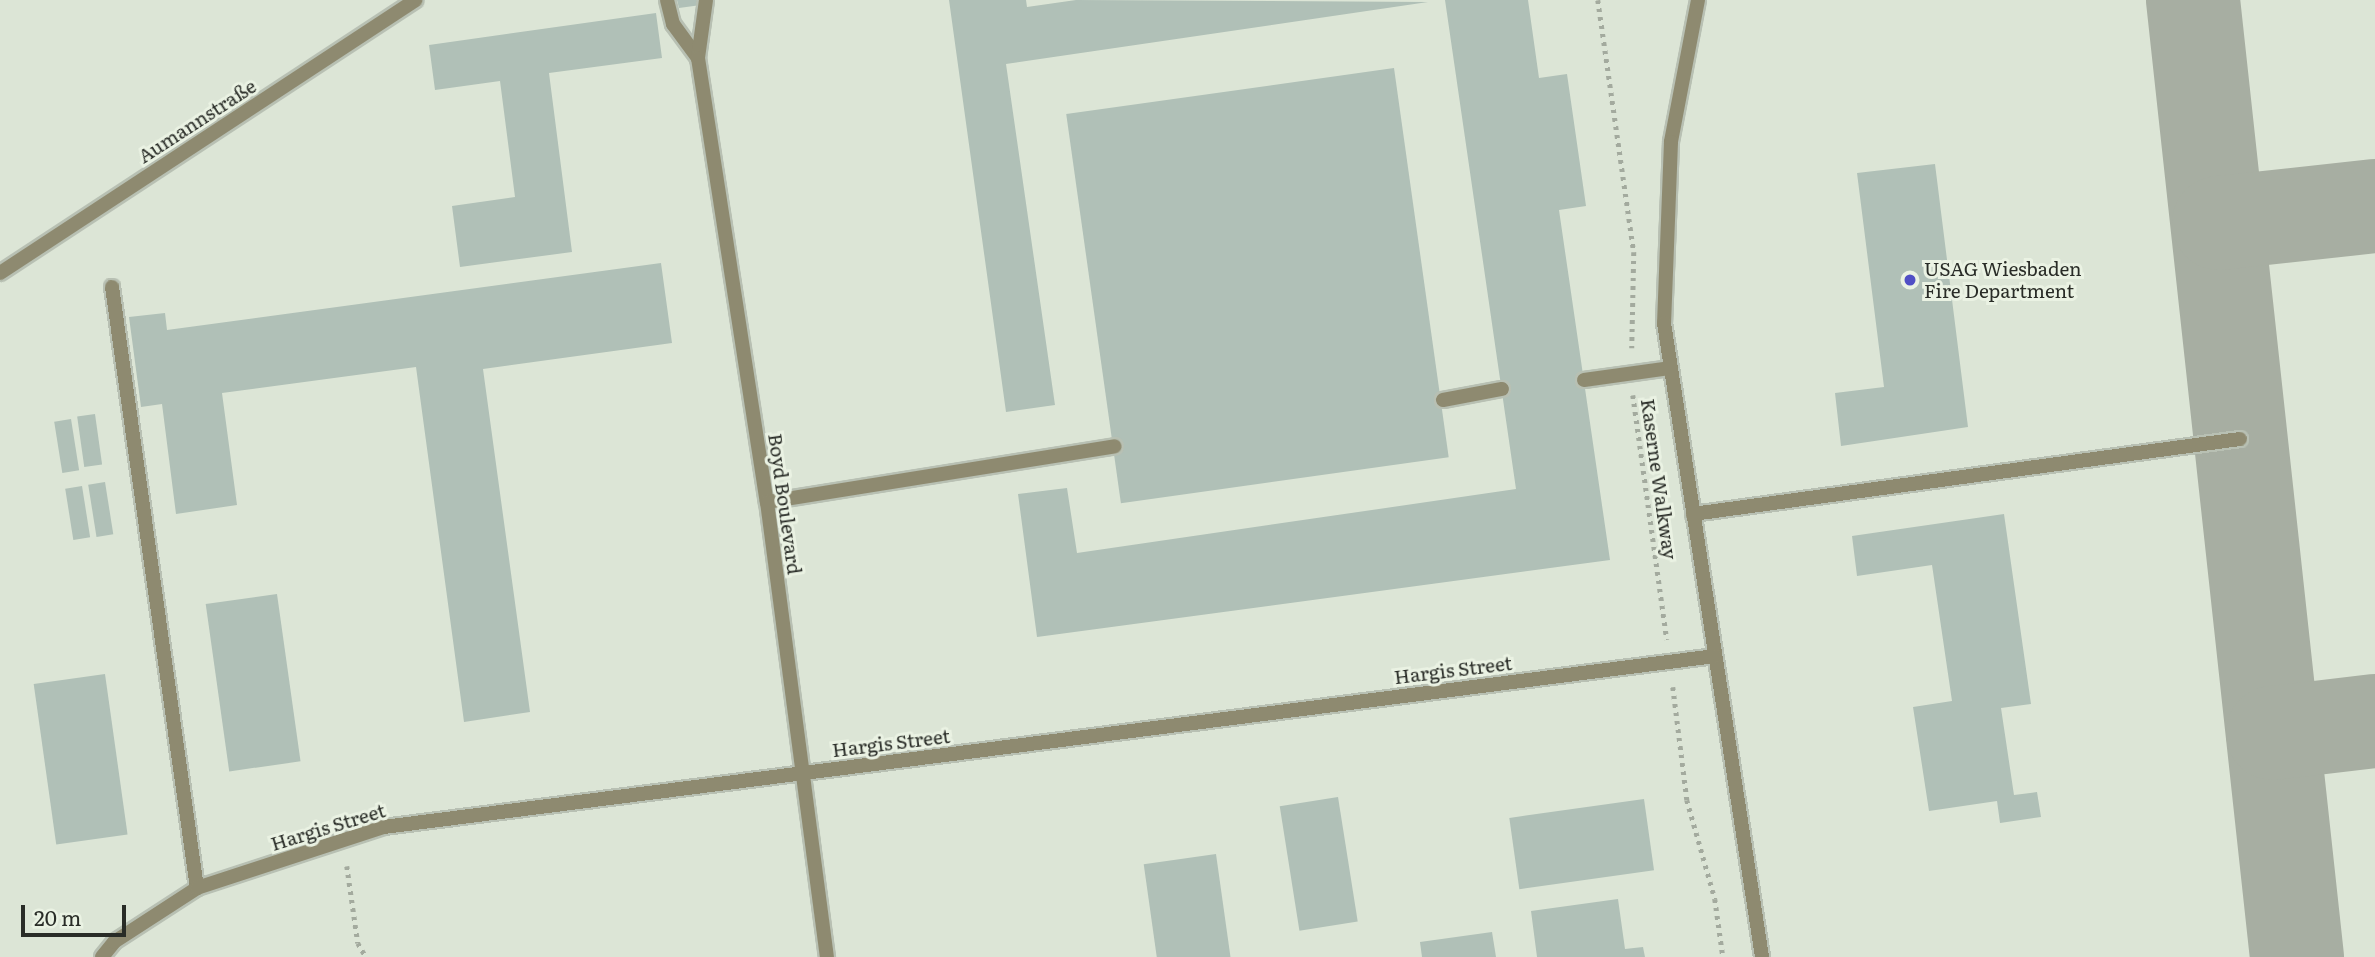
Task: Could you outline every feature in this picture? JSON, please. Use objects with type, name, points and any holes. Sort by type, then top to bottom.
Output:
[{"type":"street","name":"Aumannstraße","points":[[0,273],[415,0]]},
{"type":"street","name":"Boyd Boulevard","points":[[667,0],[673,24],[698,58]]},
{"type":"street","name":"Boyd Boulevard","points":[[706,0],[698,58],[766,502],[827,957]]},
{"type":"street","points":[[1698,0],[1671,142],[1664,323],[1762,957]]},
{"type":"street","points":[[113,287],[197,888]]},
{"type":"street","points":[[1584,380],[1671,368]]},
{"type":"street","points":[[1443,400],[1502,389]]},
{"type":"street","points":[[1693,514],[2240,439]]},
{"type":"street","points":[[766,502],[1115,446]]},
{"type":"street","name":"Hargis Street","points":[[102,957],[114,943],[197,888],[384,827],[1715,656]]},
{"type":"path","name":"Kaserne Walkway","points":[[1598,0],[1634,252],[1632,373],[1688,800],[1715,899],[1723,957]]},
{"type":"path","points":[[344,841],[358,943],[366,957]]},
{"type":"building","points":[[677,0],[700,0],[701,5],[679,8]]},
{"type":"building","points":[[949,0],[1026,0],[1027,7],[1076,0],[1428,2],[1006,64],[1055,405],[1006,412]]},
{"type":"building","points":[[1445,0],[1528,0],[1539,78],[1567,74],[1586,206],[1559,210],[1610,560],[1037,637],[1018,494],[1067,488],[1077,553],[1516,489]]},
{"type":"building","points":[[656,13],[662,58],[549,73],[572,252],[460,267],[452,206],[515,197],[500,81],[435,90],[429,45]]},
{"type":"building","points":[[1394,68],[1449,457],[1121,503],[1066,114]]},
{"type":"building","name":"USAG Wiesbaden Fire Department","points":[[1935,164],[1968,427],[1841,446],[1835,393],[1884,387],[1857,173]]},
{"type":"building","points":[[661,263],[672,343],[483,369],[530,712],[464,722],[416,367],[222,393],[237,505],[176,514],[162,404],[141,407],[129,317],[165,313],[167,330]]},
{"type":"building","points":[[95,414],[102,465],[84,467],[77,417]]},
{"type":"building","points":[[71,419],[79,470],[62,473],[54,422]]},
{"type":"building","points":[[105,482],[113,534],[97,537],[88,485]]},
{"type":"building","points":[[82,486],[90,537],[73,540],[65,489]]},
{"type":"building","points":[[2004,514],[2031,704],[2001,708],[2014,795],[2037,792],[2041,817],[2000,823],[1997,801],[1929,811],[1913,707],[1952,701],[1932,565],[1857,576],[1852,536]]},
{"type":"building","points":[[277,594],[301,761],[229,771],[206,604]]},
{"type":"building","points":[[105,674],[128,834],[56,844],[34,684]]},
{"type":"building","points":[[1338,797],[1358,921],[1299,931],[1280,806]]},
{"type":"building","points":[[1644,799],[1654,870],[1519,889],[1509,818]]},
{"type":"building","points":[[1216,854],[1230,957],[1157,957],[1144,864]]},
{"type":"building","points":[[1618,899],[1625,949],[1643,947],[1645,957],[1537,957],[1531,911]]},
{"type":"building","points":[[1492,932],[1496,957],[1422,957],[1420,942]]},
{"type":"taxiway","points":[[2193,0],[2297,957]]},
{"type":"taxiway","points":[[2219,223],[2375,206]]},
{"type":"taxiway","points":[[2273,733],[2375,721]]},
{"type":"place","name":"USAG Wiesbaden Fire Department","points":[[1910,280]]}]
